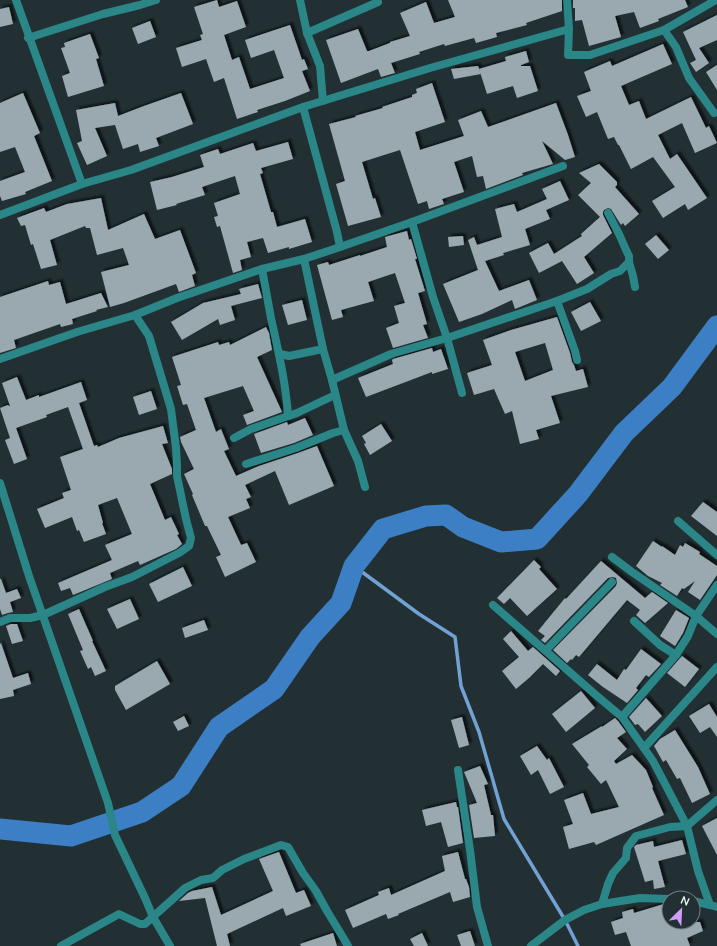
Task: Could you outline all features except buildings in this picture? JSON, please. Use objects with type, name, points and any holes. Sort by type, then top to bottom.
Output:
[{"type":"street","points":[[16,0],[28,38],[82,184]]},
{"type":"street","points":[[28,38],[103,14],[156,0]]},
{"type":"street","points":[[300,0],[307,33],[320,66],[323,101]]},
{"type":"street","points":[[567,0],[568,55],[590,55],[664,30],[716,0]]},
{"type":"street","points":[[307,33],[378,2]]},
{"type":"street","points":[[0,215],[82,184],[131,170],[303,107],[430,68],[568,29]]},
{"type":"street","points":[[664,30],[676,46],[689,78],[714,113]]},
{"type":"street","points":[[303,107],[340,247]]},
{"type":"street","points":[[0,358],[77,332],[136,315],[177,298],[262,269],[304,259],[340,247],[563,166]]},
{"type":"street","points":[[608,213],[629,256],[635,287]]},
{"type":"street","points":[[412,222],[462,393]]},
{"type":"street","points":[[304,259],[323,349],[344,430],[358,461],[364,487]]},
{"type":"street","points":[[332,380],[391,354],[447,338],[557,302],[588,288],[611,274],[620,271],[629,262]]},
{"type":"street","points":[[262,269],[280,354],[288,416]]},
{"type":"street","points":[[557,302],[577,360]]},
{"type":"street","points":[[0,622],[10,618],[30,618],[43,615],[105,587],[132,577],[179,553],[189,546],[191,538],[177,476],[176,448],[171,409],[149,336],[136,315]]},
{"type":"street","points":[[280,354],[289,356],[323,349]]},
{"type":"street","points":[[234,438],[251,429],[297,413],[335,395]]},
{"type":"street","points":[[246,464],[296,448],[344,430]]},
{"type":"street","points":[[0,483],[29,576],[108,803],[115,835],[153,917],[170,946]]},
{"type":"street","points":[[678,521],[717,555]]},
{"type":"street","points":[[612,557],[696,616],[717,634]]},
{"type":"street","points":[[546,650],[612,582]]},
{"type":"street","points":[[622,717],[676,655],[688,636],[696,616],[717,585]]},
{"type":"street","points":[[493,605],[622,717],[653,761],[687,826],[698,871],[714,906]]},
{"type":"street","points":[[634,621],[660,646],[676,655]]},
{"type":"street","points":[[644,748],[717,667]]},
{"type":"street","points":[[458,770],[477,907],[488,946]]},
{"type":"street","points":[[602,904],[613,873],[626,858],[627,848],[636,836],[670,827],[687,826],[717,800]]},
{"type":"street","points":[[61,946],[118,914],[140,924],[145,924],[185,888],[201,880],[213,878],[222,870],[244,859],[281,845],[288,847],[348,946]]},
{"type":"street","points":[[531,946],[565,920],[584,910],[602,904],[640,898],[661,899]]},
{"type":"street","points":[[701,903],[714,906]]},
{"type":"waterway","points":[[0,829],[71,836],[142,812],[181,786],[219,727],[274,689],[310,637],[341,603],[354,566],[383,529],[426,516],[446,515],[463,527],[501,542],[537,539],[578,494],[624,433],[672,387],[717,326]]},
{"type":"waterway","points":[[354,566],[419,614],[455,637],[461,686],[479,732],[504,819],[565,920],[578,946]]}]
